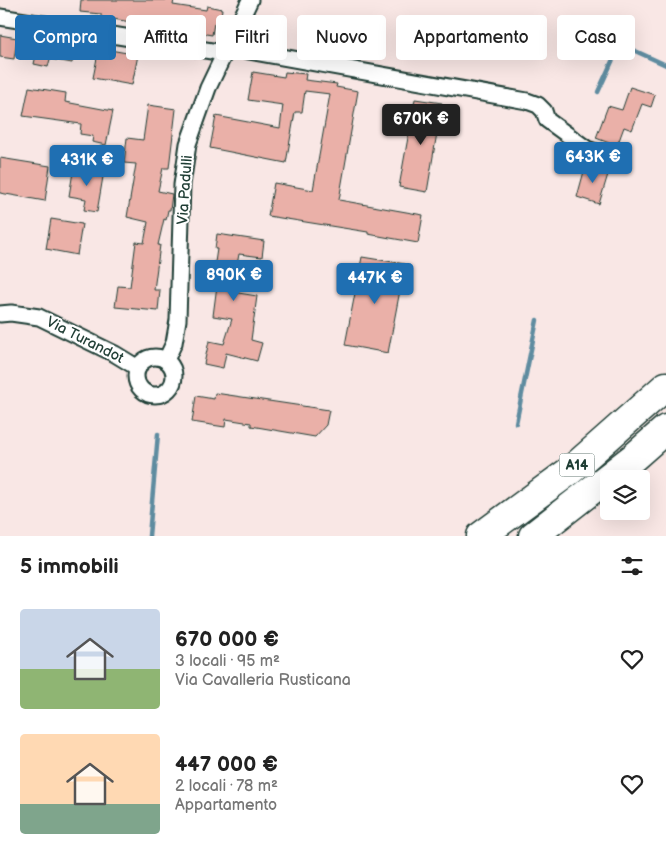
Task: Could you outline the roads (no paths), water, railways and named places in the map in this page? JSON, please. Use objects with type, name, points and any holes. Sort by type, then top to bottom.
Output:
[{"type":"highway","name":"A14","points":[[481,536],[571,470],[666,386]]},
{"type":"highway","name":"A14","points":[[533,536],[634,457],[666,429]]},
{"type":"street","name":"Via Padulli","points":[[242,15],[250,0]]},
{"type":"street","points":[[0,17],[216,49]]},
{"type":"street","name":"Via Padulli","points":[[166,360],[174,343],[178,320],[182,185],[188,144],[208,88],[221,60]]},
{"type":"street","points":[[284,60],[527,101],[538,105],[544,111],[546,120],[587,149],[617,159]]},
{"type":"street","name":"Via Turandot","points":[[0,314],[11,313],[39,317],[99,345],[138,368]]},
{"type":"street","points":[[160,358],[166,360],[172,369],[173,380],[169,388],[161,394],[151,394],[142,389],[136,379],[138,368],[147,359],[160,358]]},
{"type":"waterway","points":[[598,92],[620,44],[666,65]]},
{"type":"waterway","points":[[516,423],[537,320]]},
{"type":"waterway","points":[[149,536],[158,434]]}]
